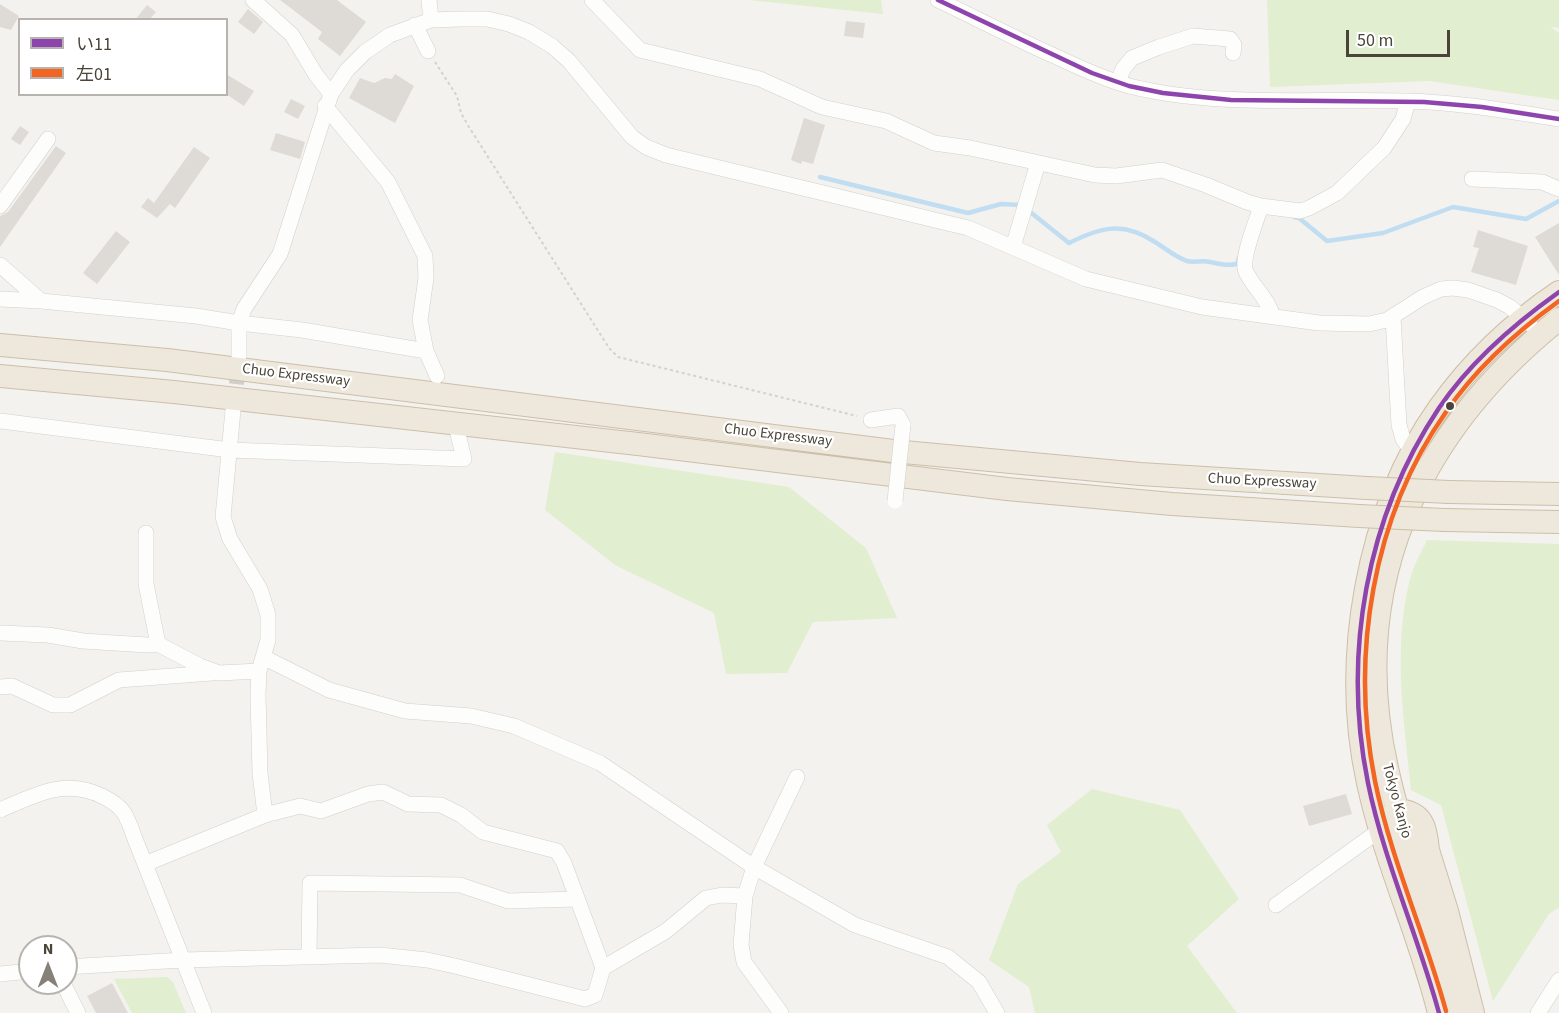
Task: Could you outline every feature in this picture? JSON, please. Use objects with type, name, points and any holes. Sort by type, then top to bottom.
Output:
[{"type":"highway","name":"Tokyo Kanjo","points":[[1439,1013],[1424,960],[1380,830],[1368,784],[1360,735],[1358,688],[1363,605],[1374,553],[1390,504],[1412,452],[1439,408],[1486,352],[1525,317],[1559,292]]},
{"type":"highway","name":"Tokyo Kanjo","points":[[1456,1013],[1431,918],[1397,810],[1380,736],[1375,660],[1379,615],[1392,554],[1419,485],[1451,430],[1490,382],[1559,319]]},
{"type":"highway","name":"Chuo Expressway","points":[[0,345],[167,360],[893,451],[1140,474],[1449,492],[1559,494]]},
{"type":"highway","name":"Chuo Expressway","points":[[0,376],[174,392],[638,444],[1007,489],[1172,504],[1359,516],[1559,522]]},
{"type":"highway","points":[[1380,830],[1397,810],[1409,811],[1419,818],[1427,837],[1428,850],[1447,911],[1473,1013]]},
{"type":"highway","points":[[1380,830],[1417,835],[1428,850]]},
{"type":"street","points":[[253,0],[292,35],[328,100],[388,182],[425,256],[426,278],[420,320],[426,351],[437,376]]},
{"type":"street","points":[[429,0],[431,20]]},
{"type":"street","points":[[592,0],[639,50],[760,79],[822,107],[886,121],[934,143],[970,148],[1095,175],[1116,176],[1162,170],[1261,206],[1300,211],[1337,193],[1384,148],[1403,119],[1408,100]]},
{"type":"street","points":[[938,0],[963,6],[999,31],[1069,63],[1118,82],[1170,94],[1214,98],[1408,100],[1459,104],[1559,119]]},
{"type":"street","points":[[239,356],[239,323],[244,309],[280,254],[328,100],[347,70],[365,52],[390,35],[415,25],[431,20],[487,19],[529,32],[552,46],[568,61],[632,137],[646,147],[666,155],[968,228],[1086,279],[1202,307],[1319,323],[1379,323],[1393,317],[1423,297],[1441,289],[1453,288],[1468,290],[1497,300],[1525,317],[1539,335]]},
{"type":"street","points":[[415,25],[428,51]]},
{"type":"street","points":[[1118,82],[1123,69],[1132,58],[1193,36],[1230,39],[1234,45],[1233,53]]},
{"type":"street","points":[[0,206],[48,139]]},
{"type":"street","points":[[1013,247],[1038,163]]},
{"type":"street","points":[[1472,179],[1542,182],[1559,189]]},
{"type":"street","points":[[1261,206],[1245,261],[1245,270],[1270,306],[1273,317]]},
{"type":"street","points":[[0,265],[41,301]]},
{"type":"street","points":[[0,299],[196,316],[302,330],[426,351]]},
{"type":"street","points":[[1393,317],[1399,425],[1403,440],[1412,452]]},
{"type":"street","points":[[233,410],[223,517],[230,539],[260,589],[265,603],[268,640],[261,664],[258,738],[265,815]]},
{"type":"street","points":[[872,420],[898,416],[903,425],[895,501]]},
{"type":"street","points":[[0,421],[230,450],[464,459],[458,434]]},
{"type":"street","points":[[146,533],[146,584],[158,644]]},
{"type":"street","points":[[0,633],[48,635],[83,641],[158,644],[200,666],[219,673]]},
{"type":"street","points":[[0,687],[12,686],[53,705],[70,705],[119,680],[219,673],[261,664],[329,690],[405,711],[471,716],[514,726],[600,763],[754,867],[855,925],[948,957],[979,982],[997,1013]]},
{"type":"street","points":[[781,1013],[744,962],[741,945],[745,896],[754,867],[797,777]]},
{"type":"street","points":[[0,810],[42,792],[65,788],[89,790],[119,807],[125,814],[204,1013]]},
{"type":"street","points":[[78,966],[183,960],[380,955],[427,960],[585,999],[595,996],[603,968],[564,863],[557,851],[483,832],[461,815],[441,806],[408,804],[383,792],[368,794],[321,811],[300,806],[265,815],[145,864]]},
{"type":"street","points":[[1276,905],[1380,830]]},
{"type":"street","points":[[309,957],[310,883],[460,885],[508,901],[577,899]]},
{"type":"street","points":[[603,968],[666,932],[706,898],[722,895],[745,896]]},
{"type":"street","points":[[0,974],[18,972]]},
{"type":"street","points":[[1538,1013],[1559,980]]},
{"type":"street","points":[[69,995],[78,1013]]},
{"type":"path","points":[[428,51],[457,96],[461,113],[469,127],[609,348],[618,357],[872,420]]},
{"type":"green space","points":[[749,0],[881,0],[883,14]]},
{"type":"green space","points":[[1267,0],[1559,0],[1559,28],[1550,27],[1559,33],[1559,100],[1429,81],[1270,87]]},
{"type":"green space","points":[[555,452],[789,487],[866,548],[897,618],[813,622],[787,673],[726,674],[714,613],[615,565],[545,510]]},
{"type":"green space","points":[[1427,540],[1559,544],[1559,907],[1549,914],[1493,1001],[1441,805],[1411,790],[1401,686],[1402,634],[1410,577]]},
{"type":"green space","points":[[1092,789],[1180,810],[1239,899],[1187,946],[1237,1013],[1035,1013],[1029,987],[989,960],[1018,884],[1061,852],[1047,825]]},
{"type":"green space","points":[[167,977],[173,982],[186,1013],[132,1013],[114,979]]},
{"type":"building","points":[[280,0],[337,0],[366,22],[340,56],[318,39],[322,32]]},
{"type":"building","points":[[0,4],[19,16],[11,30],[0,27]]},
{"type":"building","points":[[147,5],[156,12],[151,18],[137,18]]},
{"type":"building","points":[[248,9],[263,22],[254,34],[238,22]]},
{"type":"building","points":[[846,21],[865,23],[863,38],[844,36]]},
{"type":"building","points":[[395,74],[414,86],[395,123],[349,98],[360,78],[374,83],[385,78],[392,79]]},
{"type":"building","points":[[228,75],[254,91],[244,106],[228,95]]},
{"type":"building","points":[[291,99],[305,106],[298,119],[284,112]]},
{"type":"building","points":[[804,118],[825,125],[813,164],[802,161],[801,164],[791,160]]},
{"type":"building","points":[[20,126],[29,132],[20,145],[11,139]]},
{"type":"building","points":[[276,133],[305,142],[300,159],[270,150]]},
{"type":"building","points":[[56,146],[66,153],[0,247],[0,216],[8,212]]},
{"type":"building","points":[[194,147],[210,158],[175,208],[170,204],[157,218],[141,207],[148,198],[154,203]]},
{"type":"building","points":[[1559,223],[1559,275],[1535,237]]},
{"type":"building","points":[[1478,230],[1528,246],[1516,285],[1471,272],[1479,248],[1473,247]]},
{"type":"building","points":[[116,231],[130,242],[97,284],[83,273]]},
{"type":"building","points":[[1346,794],[1352,814],[1309,826],[1303,806]]},
{"type":"building","points":[[112,983],[128,1013],[96,1013],[87,996]]},
{"type":"waterway","points":[[820,177],[968,213],[1001,204],[1020,205]]},
{"type":"waterway","points":[[1294,217],[1299,218],[1327,241],[1383,233],[1453,207],[1526,219],[1559,201]]},
{"type":"waterway","points":[[1029,211],[1069,243],[1102,230],[1122,229],[1143,235],[1187,261],[1207,261],[1229,265],[1237,264],[1239,258]]},
{"type":"tunnel","points":[[234,407],[239,359]]},
{"type":"transit line","name":"い11","points":[[938,0],[1092,73],[1129,86],[1163,93],[1231,100],[1424,102],[1482,107],[1559,119]]},
{"type":"transit line","name":"い11","points":[[1439,1013],[1383,841],[1368,783],[1361,735],[1358,686],[1360,637],[1366,588],[1393,495],[1414,450],[1439,408],[1464,375],[1494,345],[1559,292]]},
{"type":"transit line","name":"左01","points":[[1446,1011],[1390,839],[1375,781],[1368,734],[1365,685],[1367,637],[1373,589],[1384,542],[1400,496],[1421,453],[1446,412],[1470,380],[1498,352],[1527,325],[1559,301]]}]
